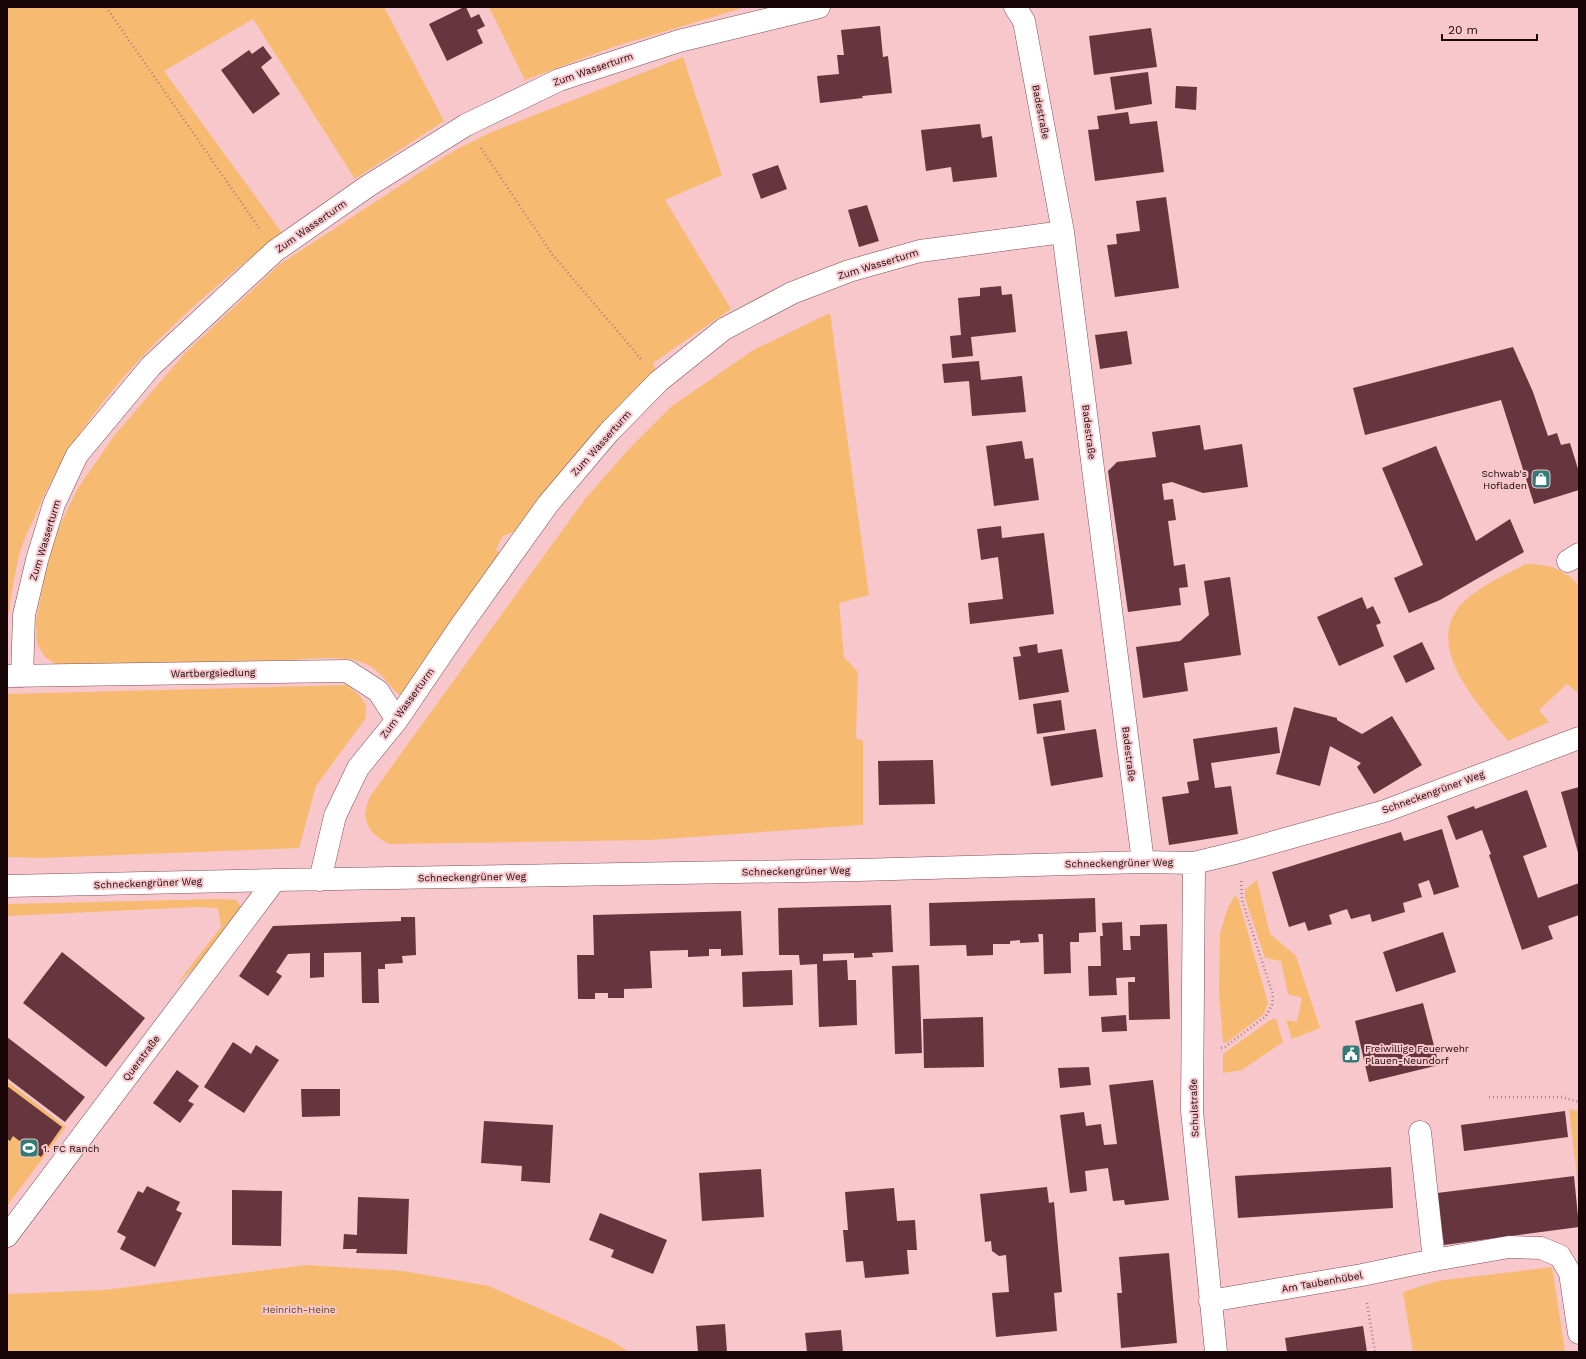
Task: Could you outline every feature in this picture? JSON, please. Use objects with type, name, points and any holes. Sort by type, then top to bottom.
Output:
[{"type":"street","name":"Zum Wasserturm","points":[[14,676],[24,615],[37,560],[54,504],[77,455],[151,366],[275,251],[368,186],[466,126],[559,80],[679,41],[819,7]]},
{"type":"street","name":"Badestraße","points":[[1015,7],[1024,21],[1063,232],[1143,862]]},
{"type":"street","name":"Zum Wasserturm","points":[[320,880],[335,816],[358,768],[397,720],[460,627],[548,504],[609,432],[659,381],[724,329],[792,293],[849,271],[920,251],[1063,232]]},
{"type":"street","name":"Wartbergsiedlung","points":[[14,676],[347,671],[378,691],[397,720]]},
{"type":"street","points":[[1572,741],[1579,722]]},
{"type":"street","name":"Schneckengrüner Weg","points":[[7,886],[858,870],[1143,862],[1194,863],[1239,852],[1385,811],[1572,741]]},
{"type":"street","name":"Schulstraße","points":[[1194,863],[1192,1111],[1216,1352]]},
{"type":"street","name":"Querstraße","points":[[7,1236],[275,880]]},
{"type":"street","points":[[1420,1132],[1434,1260]]},
{"type":"street","name":"Am Taubenhübel","points":[[1210,1301],[1362,1275],[1434,1260],[1509,1247],[1541,1248],[1560,1256],[1570,1273],[1579,1333]]},
{"type":"path","points":[[106,7],[275,251]]},
{"type":"path","points":[[466,126],[552,254],[659,381]]},
{"type":"path","points":[[1193,1055],[1225,1047],[1266,1016],[1272,1005],[1273,995],[1242,900],[1239,852]]},
{"type":"path","points":[[1489,1097],[1562,1097],[1579,1102]]},
{"type":"path","points":[[1362,1275],[1375,1352]]},
{"type":"green space","points":[[7,7],[384,7],[444,121],[355,179],[253,19],[164,71],[282,233],[208,294],[138,361],[106,398],[78,437],[53,478],[27,532],[16,570],[7,623]]},
{"type":"green space","points":[[489,7],[746,7],[613,47],[525,80]]},
{"type":"green space","points":[[683,57],[722,175],[665,200],[731,309],[653,363],[655,369],[650,381],[521,529],[503,536],[496,549],[499,553],[497,562],[404,698],[398,694],[374,669],[361,662],[353,660],[325,658],[71,668],[59,666],[45,657],[37,644],[36,621],[51,543],[78,488],[114,436],[185,353],[280,264],[450,153],[489,133]]},
{"type":"green space","points":[[830,313],[869,595],[839,603],[844,657],[858,672],[856,738],[863,741],[863,825],[650,840],[389,844],[375,835],[370,830],[366,818],[367,803],[371,795],[585,499],[629,449],[672,406],[755,349]]},
{"type":"green space","points":[[1526,564],[1555,568],[1567,575],[1579,586],[1579,690],[1577,692],[1567,684],[1539,710],[1549,722],[1508,741],[1467,689],[1456,669],[1450,649],[1449,630],[1456,611],[1473,594]]},
{"type":"green space","points":[[347,685],[360,696],[366,705],[365,719],[316,786],[299,848],[41,858],[7,857],[7,694]]},
{"type":"green space","points":[[1257,880],[1270,934],[1296,956],[1320,1028],[1292,1039],[1286,1020],[1297,1022],[1302,998],[1288,994],[1281,961],[1265,958],[1245,898],[1245,890]]},
{"type":"green space","points":[[1235,896],[1238,898],[1268,1003],[1264,1014],[1226,1043],[1223,1042],[1219,992],[1220,933],[1228,907]]},
{"type":"green space","points":[[221,899],[236,900],[241,907],[214,950],[176,985],[221,927],[218,908],[197,907],[7,916],[7,904]]},
{"type":"green space","points":[[1276,1019],[1283,1042],[1242,1070],[1223,1073],[1223,1054],[1270,1020]]},
{"type":"green space","name":"1. FC Ranch","points":[[7,1081],[66,1127],[7,1206]]},
{"type":"green space","points":[[1569,1109],[1579,1111],[1579,1193]]},
{"type":"green space","name":"Heinrich-Heine","points":[[306,1265],[403,1271],[489,1286],[612,1341],[629,1352],[7,1352],[7,1294],[103,1290]]},
{"type":"green space","points":[[1552,1267],[1565,1352],[1413,1352],[1403,1292],[1437,1281]]},
{"type":"building","points":[[466,7],[471,18],[479,14],[485,26],[477,30],[483,43],[447,61],[429,24]]},
{"type":"building","points":[[880,26],[883,57],[888,56],[892,93],[820,103],[817,76],[839,74],[837,55],[844,55],[841,30]]},
{"type":"building","points":[[1151,28],[1157,67],[1094,75],[1089,36]]},
{"type":"building","points":[[263,46],[272,58],[261,67],[280,94],[253,114],[221,70],[249,50],[252,54]]},
{"type":"building","points":[[1148,72],[1152,104],[1115,110],[1110,77]]},
{"type":"building","points":[[1176,86],[1197,87],[1196,110],[1175,108]]},
{"type":"building","points":[[1128,112],[1130,124],[1157,121],[1164,172],[1095,181],[1088,130],[1099,129],[1097,116]]},
{"type":"building","points":[[980,124],[982,138],[992,136],[997,177],[953,182],[951,167],[926,171],[921,130]]},
{"type":"building","points":[[778,165],[787,189],[761,199],[752,174]]},
{"type":"building","points":[[1166,197],[1179,288],[1115,297],[1107,245],[1117,244],[1116,234],[1140,231],[1136,201]]},
{"type":"building","points":[[867,205],[879,241],[859,247],[848,210]]},
{"type":"building","points":[[1001,286],[1002,295],[1012,294],[1016,332],[971,337],[973,356],[952,358],[950,336],[961,335],[958,298],[980,296],[980,288]]},
{"type":"building","points":[[1127,331],[1132,364],[1100,369],[1095,335]]},
{"type":"building","points":[[1513,347],[1533,392],[1548,436],[1557,433],[1561,445],[1570,443],[1579,472],[1579,490],[1534,504],[1501,400],[1365,435],[1353,388]]},
{"type":"building","points":[[979,361],[981,380],[1022,376],[1026,412],[972,416],[969,381],[944,383],[942,364]]},
{"type":"building","points":[[1200,425],[1204,450],[1242,444],[1248,487],[1203,493],[1172,482],[1162,484],[1164,500],[1173,499],[1176,520],[1168,521],[1174,566],[1185,564],[1188,587],[1179,588],[1181,605],[1128,612],[1108,471],[1117,462],[1156,457],[1152,432]]},
{"type":"building","points":[[1022,441],[1025,459],[1033,458],[1039,500],[994,506],[986,446]]},
{"type":"building","points":[[1436,446],[1476,541],[1510,519],[1524,552],[1440,600],[1409,613],[1394,578],[1423,565],[1382,468]]},
{"type":"building","points":[[1001,526],[1002,538],[1044,533],[1054,614],[970,624],[968,603],[1003,599],[998,557],[981,560],[977,529]]},
{"type":"building","points":[[1230,577],[1241,655],[1184,663],[1188,691],[1143,698],[1136,647],[1180,641],[1209,615],[1204,581]]},
{"type":"building","points":[[1362,597],[1367,609],[1373,606],[1381,623],[1376,625],[1384,646],[1339,666],[1317,617]]},
{"type":"building","points":[[1422,642],[1435,669],[1406,683],[1393,656]]},
{"type":"building","points":[[1037,644],[1038,653],[1062,649],[1069,692],[1019,700],[1013,657],[1021,656],[1019,647]]},
{"type":"building","points":[[1061,700],[1065,730],[1037,734],[1033,704]]},
{"type":"building","points":[[1294,707],[1337,718],[1337,720],[1362,734],[1392,716],[1422,765],[1374,794],[1357,767],[1361,763],[1330,746],[1320,786],[1276,774]]},
{"type":"building","points":[[1277,727],[1280,753],[1211,763],[1215,788],[1231,786],[1238,834],[1169,845],[1162,797],[1189,793],[1187,782],[1199,780],[1193,739]]},
{"type":"building","points":[[1096,729],[1103,777],[1051,786],[1043,737]]},
{"type":"building","points":[[933,760],[935,804],[879,805],[878,761]]},
{"type":"building","points":[[1579,787],[1579,856],[1561,792]]},
{"type":"building","points":[[1527,790],[1547,847],[1523,856],[1538,898],[1579,883],[1579,915],[1548,926],[1553,939],[1522,950],[1489,855],[1491,854],[1482,830],[1456,840],[1447,816],[1474,806],[1475,809]]},
{"type":"building","points":[[1442,829],[1459,887],[1434,895],[1429,880],[1418,884],[1422,897],[1403,903],[1405,912],[1372,922],[1370,914],[1351,919],[1347,909],[1329,915],[1332,924],[1308,931],[1305,922],[1289,927],[1272,872],[1401,832],[1404,841]]},
{"type":"building","points":[[1095,898],[1096,932],[1079,933],[1079,942],[1070,942],[1071,973],[1044,974],[1043,934],[1038,934],[1039,942],[1020,943],[1020,940],[1010,941],[1010,944],[993,944],[993,955],[967,956],[966,945],[930,946],[929,903]]},
{"type":"building","points":[[891,905],[893,952],[872,953],[873,957],[854,958],[854,953],[823,954],[823,961],[847,960],[848,980],[856,980],[857,1025],[819,1027],[817,964],[800,965],[799,955],[779,955],[778,908]]},
{"type":"building","points":[[741,911],[743,955],[721,956],[721,949],[709,949],[709,956],[688,957],[688,950],[650,951],[652,988],[624,989],[624,998],[608,998],[608,993],[595,993],[595,999],[578,999],[577,955],[594,955],[593,915]]},
{"type":"building","points":[[401,917],[415,917],[416,955],[402,956],[403,963],[385,964],[385,969],[378,969],[379,1003],[362,1003],[361,952],[324,953],[324,977],[310,978],[310,953],[288,954],[276,972],[282,976],[268,996],[239,976],[273,926],[401,921]]},
{"type":"building","points":[[1122,922],[1123,950],[1131,950],[1130,936],[1140,936],[1140,925],[1167,924],[1170,1019],[1129,1020],[1128,982],[1135,982],[1135,977],[1116,978],[1117,995],[1089,996],[1088,966],[1101,966],[1100,936],[1103,936],[1102,923]]},
{"type":"building","points":[[1443,932],[1456,972],[1396,992],[1383,952]]},
{"type":"building","points":[[62,952],[145,1018],[106,1067],[23,1003]]},
{"type":"building","points":[[919,965],[922,1053],[895,1054],[892,966]]},
{"type":"building","points":[[792,970],[793,1005],[743,1007],[742,972]]},
{"type":"building","points":[[1423,1003],[1439,1065],[1369,1082],[1355,1021]]},
{"type":"building","points":[[1126,1015],[1127,1031],[1102,1032],[1101,1017]]},
{"type":"building","points":[[983,1017],[984,1067],[924,1068],[923,1019]]},
{"type":"building","points":[[7,1037],[85,1097],[65,1122],[7,1078]]},
{"type":"building","points":[[233,1042],[251,1054],[256,1045],[279,1060],[244,1113],[204,1087]]},
{"type":"building","points":[[1089,1067],[1091,1085],[1060,1088],[1058,1068]]},
{"type":"building","points":[[177,1070],[199,1086],[188,1101],[194,1104],[180,1123],[153,1103]]},
{"type":"building","points":[[1153,1080],[1169,1200],[1125,1205],[1124,1200],[1113,1201],[1108,1168],[1085,1171],[1087,1191],[1070,1193],[1060,1115],[1084,1112],[1086,1126],[1101,1124],[1104,1145],[1117,1144],[1109,1085]]},
{"type":"building","points":[[7,1086],[62,1127],[41,1157],[13,1136],[10,1141],[7,1139]]},
{"type":"building","points":[[301,1089],[340,1089],[340,1116],[302,1117]]},
{"type":"building","points":[[1565,1111],[1568,1137],[1464,1151],[1461,1125]]},
{"type":"building","points":[[484,1121],[553,1125],[550,1183],[521,1181],[522,1166],[481,1163]]},
{"type":"building","points":[[1391,1167],[1393,1208],[1238,1218],[1235,1176]]},
{"type":"building","points":[[761,1169],[764,1217],[702,1221],[699,1173]]},
{"type":"building","points":[[1574,1176],[1579,1227],[1444,1245],[1437,1193]]},
{"type":"building","points":[[147,1186],[180,1202],[176,1210],[182,1213],[155,1267],[120,1249],[126,1237],[117,1232],[138,1191],[143,1193]]},
{"type":"building","points":[[1047,1187],[1049,1203],[1054,1202],[1062,1292],[1054,1293],[1057,1331],[996,1337],[992,1293],[1009,1292],[1006,1255],[999,1256],[992,1251],[991,1241],[985,1242],[980,1194]]},
{"type":"building","points":[[894,1188],[897,1221],[915,1220],[917,1250],[907,1250],[909,1274],[865,1278],[863,1261],[846,1262],[843,1230],[848,1230],[845,1192]]},
{"type":"building","points":[[232,1190],[282,1191],[281,1246],[232,1245]]},
{"type":"building","points":[[358,1197],[409,1199],[407,1254],[356,1253],[357,1249],[343,1249],[344,1234],[357,1235]]},
{"type":"building","points":[[600,1213],[667,1240],[653,1274],[611,1257],[614,1250],[589,1240]]},
{"type":"building","points":[[1169,1253],[1177,1343],[1121,1348],[1117,1293],[1122,1293],[1119,1257]]},
{"type":"building","points":[[725,1324],[727,1352],[698,1352],[696,1326]]},
{"type":"building","points":[[1363,1326],[1367,1352],[1287,1352],[1285,1338]]},
{"type":"building","points":[[841,1330],[843,1352],[807,1352],[805,1333]]},
{"type":"place","name":"Schwab's Hofladen","points":[[1541,479]]},
{"type":"place","name":"Freiwillige Feuerwehr Plauen-Neundorf","points":[[1351,1054]]},
{"type":"place","name":"1. FC Ranch","points":[[29,1148]]}]
